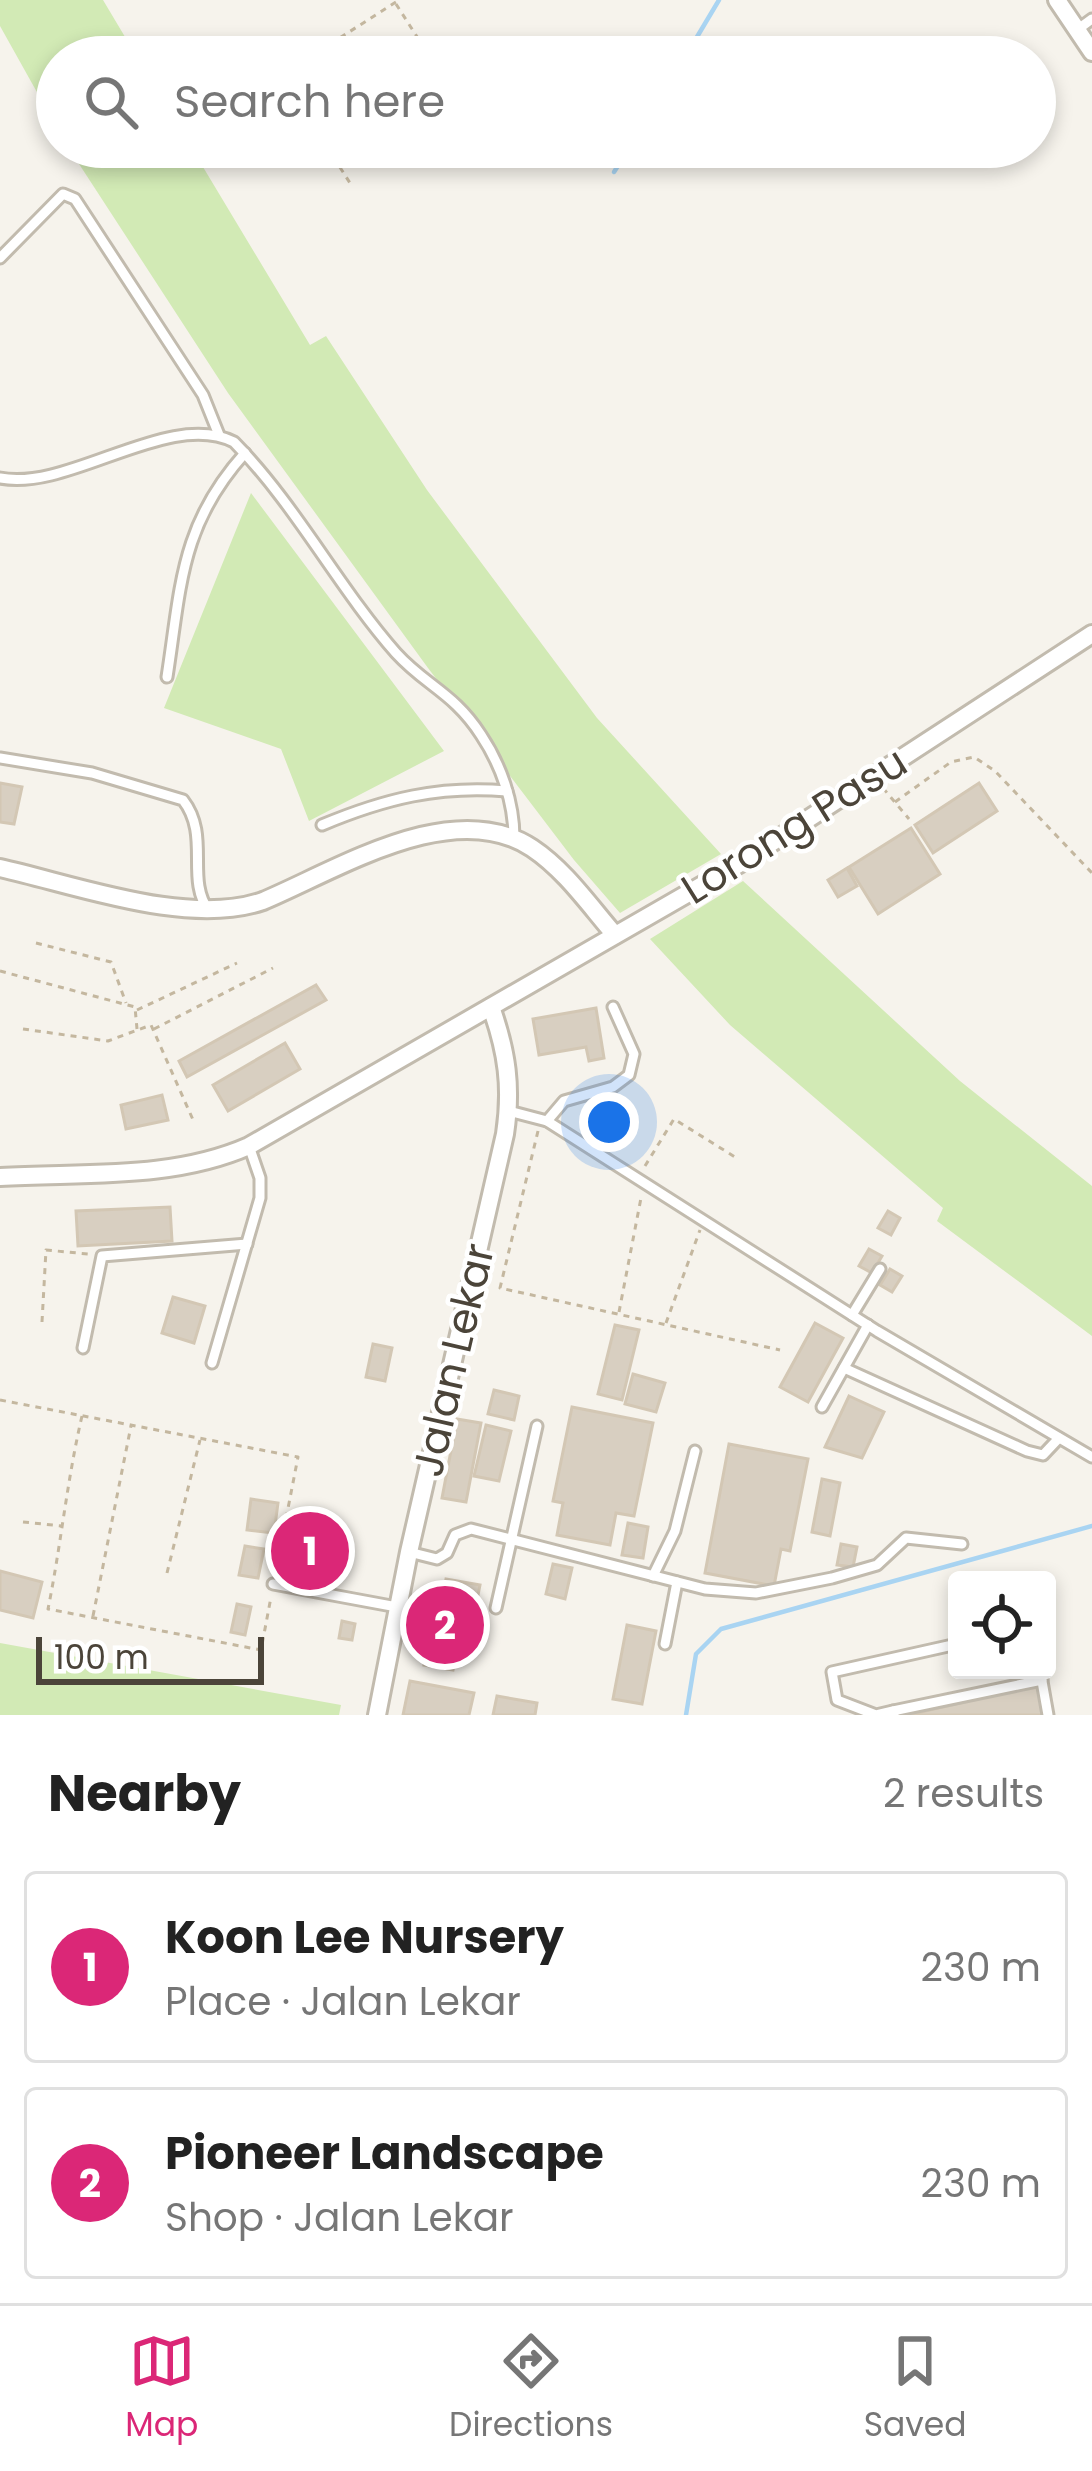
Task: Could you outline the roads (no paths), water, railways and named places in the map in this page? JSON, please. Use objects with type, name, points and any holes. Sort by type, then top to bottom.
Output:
[{"type":"street","points":[[1057,0],[1084,24],[1092,52]]},
{"type":"street","name":"Lorong Pasu","points":[[0,1177],[167,1169],[220,1159],[249,1146],[739,864],[1092,634]]},
{"type":"street","points":[[0,868],[210,912],[241,909],[418,835],[460,827],[514,838],[558,869],[615,934]]},
{"type":"street","name":"Jalan Lekar","points":[[377,1715],[509,1111],[508,1056],[491,1007]]},
{"type":"lane","points":[[0,258],[63,194],[76,199],[191,376],[219,435]]},
{"type":"lane","points":[[0,478],[30,480],[123,451],[206,433],[219,435],[245,453],[398,654],[470,718],[492,753],[507,791],[514,838]]},
{"type":"lane","points":[[167,677],[186,554],[196,524],[210,496],[245,453]]},
{"type":"lane","points":[[0,758],[92,773],[183,800],[197,825],[200,894],[210,912]]},
{"type":"lane","points":[[322,825],[365,807],[431,790],[507,791]]},
{"type":"lane","points":[[547,1120],[570,1098],[613,1087],[628,1075],[634,1054],[613,1006]]},
{"type":"lane","points":[[509,1111],[547,1120],[868,1325],[1092,1457]]},
{"type":"lane","points":[[212,1363],[260,1188],[249,1146]]},
{"type":"lane","points":[[83,1348],[102,1256],[247,1244]]},
{"type":"lane","points":[[852,1315],[880,1269]]},
{"type":"lane","points":[[822,1407],[868,1325]]},
{"type":"lane","points":[[844,1368],[1028,1451],[1043,1454],[1059,1438]]},
{"type":"lane","points":[[496,1608],[536,1426]]},
{"type":"lane","points":[[653,1576],[675,1531],[695,1451]]},
{"type":"lane","points":[[409,1552],[441,1558],[455,1535],[466,1530],[741,1594],[775,1591],[877,1565],[906,1538],[962,1544]]},
{"type":"lane","points":[[664,1644],[676,1582]]},
{"type":"lane","points":[[274,1584],[397,1607]]},
{"type":"lane","points":[[948,1646],[832,1672],[837,1700],[876,1715],[1025,1679]]},
{"type":"lane","points":[[1042,1679],[1048,1715]]},
{"type":"waterway","points":[[698,36],[719,0]]},
{"type":"waterway","points":[[614,172],[617,168]]},
{"type":"waterway","points":[[686,1715],[696,1654],[721,1629],[1092,1526]]},
{"type":"place","name":"Koon Lee Nursery","points":[[310,1551]]},
{"type":"place","name":"Pioneer Landscape","points":[[445,1625]]}]
